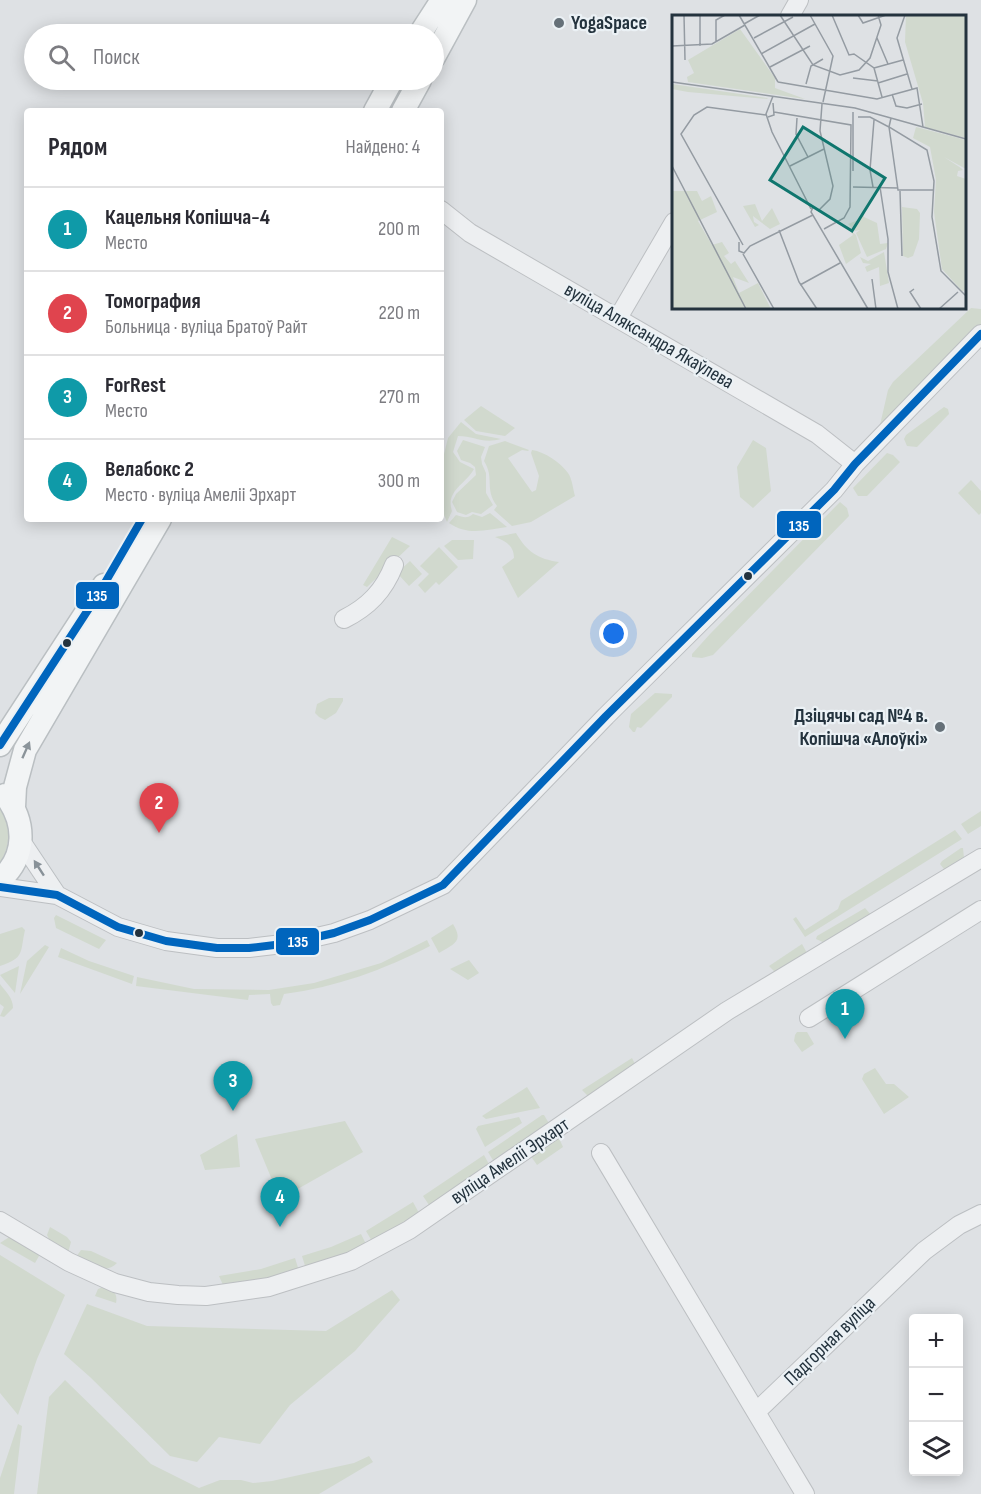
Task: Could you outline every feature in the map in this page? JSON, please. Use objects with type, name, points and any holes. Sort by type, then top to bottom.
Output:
[{"type":"main road","points":[[426,24],[442,0]]},
{"type":"main road","points":[[444,39],[465,0]]},
{"type":"main road","points":[[377,108],[387,90]]},
{"type":"main road","points":[[405,108],[415,90]]},
{"type":"main road","points":[[0,745],[99,593],[140,522]]},
{"type":"main road","points":[[0,880],[12,867],[21,841],[21,827],[7,798],[15,787],[25,750],[158,522]]},
{"type":"street","points":[[791,15],[799,0]]},
{"type":"street","name":"вуліца Аляксандра Якаўлева","points":[[444,212],[470,233],[817,434],[855,464]]},
{"type":"street","points":[[618,318],[672,225]]},
{"type":"street","points":[[0,887],[57,896],[118,927],[148,936],[182,944],[249,948],[291,944],[334,933],[370,920],[443,885],[606,716],[834,490],[855,464],[981,334]]},
{"type":"street","points":[[344,620],[360,611],[377,595],[385,586],[394,565]]},
{"type":"street","points":[[21,841],[57,896]]},
{"type":"street","name":"вуліца Амеліі Эрхарт","points":[[0,1221],[69,1262],[115,1283],[149,1292],[206,1296],[269,1287],[351,1261],[409,1230],[727,1011],[981,858]]},
{"type":"street","points":[[809,1018],[981,910]]},
{"type":"street","points":[[601,1153],[805,1494]]},
{"type":"street","name":"Падгорная вуліца","points":[[756,1412],[924,1251],[959,1225],[981,1214]]},
{"type":"shaded area","points":[[971,308],[981,309],[981,325],[887,425],[880,425],[888,390],[893,382]]},
{"type":"shaded area","points":[[481,406],[515,428],[505,436],[476,431],[464,420]]},
{"type":"shaded area","points":[[944,407],[948,409],[949,414],[917,447],[907,446],[904,439],[906,435]]},
{"type":"shaded area","points":[[461,422],[476,434],[501,439],[489,441],[458,436],[453,452],[460,462],[474,469],[451,498],[452,511],[447,522],[444,515],[444,454],[448,438]]},
{"type":"shaded area","points":[[463,440],[485,447],[481,457],[486,473],[486,493],[493,505],[481,514],[472,512],[466,515],[457,512],[452,502],[456,494],[476,475],[475,467],[461,460],[457,451]]},
{"type":"shaded area","points":[[753,440],[766,448],[771,491],[753,508],[740,497],[737,467]]},
{"type":"shaded area","points":[[505,441],[529,450],[522,450],[508,458],[532,492],[536,490],[539,476],[532,450],[547,455],[565,469],[575,496],[531,522],[512,526],[494,510],[497,506],[491,494],[489,473],[484,461],[489,446]]},
{"type":"shaded area","points":[[887,453],[900,462],[867,496],[858,496],[853,488]]},
{"type":"shaded area","points":[[971,480],[981,491],[981,513],[979,515],[958,493]]},
{"type":"shaded area","points":[[840,502],[847,508],[849,516],[713,655],[702,658],[692,657],[692,654],[710,634]]},
{"type":"shaded area","points":[[490,513],[507,527],[470,531],[449,523],[456,515],[467,517],[473,514],[482,517]]},
{"type":"shaded area","points":[[516,533],[524,545],[534,553],[545,559],[559,562],[518,598],[502,567],[514,558],[511,547],[495,537]]},
{"type":"shaded area","points":[[392,537],[410,546],[367,587],[363,585]]},
{"type":"shaded area","points":[[452,540],[474,540],[473,559],[458,560],[444,546]]},
{"type":"shaded area","points":[[439,547],[458,567],[439,585],[436,582],[425,593],[418,585],[429,574],[420,566]]},
{"type":"shaded area","points":[[410,561],[422,574],[409,586],[397,573]]},
{"type":"shaded area","points":[[655,693],[672,694],[672,697],[641,728],[637,727],[633,732],[629,727],[631,714]]},
{"type":"shaded area","points":[[329,698],[343,698],[343,701],[336,713],[325,720],[315,713],[317,704]]},
{"type":"shaded area","points":[[0,808],[8,829],[8,842],[0,863]]},
{"type":"shaded area","points":[[981,811],[981,826],[968,834],[961,824]]},
{"type":"shaded area","points":[[955,830],[962,839],[805,937],[793,919],[796,917],[805,930],[838,909],[841,901]]},
{"type":"shaded area","points":[[963,848],[964,858],[947,873],[940,864]]},
{"type":"shaded area","points":[[865,908],[872,916],[827,944],[816,939],[817,936]]},
{"type":"shaded area","points":[[56,915],[106,940],[99,949],[56,928],[54,918]]},
{"type":"shaded area","points":[[453,924],[458,935],[456,942],[439,953],[431,938]]},
{"type":"shaded area","points":[[22,927],[25,930],[18,957],[0,966],[0,934]]},
{"type":"shaded area","points":[[427,940],[430,946],[377,970],[323,987],[284,994],[280,1005],[273,1006],[270,994],[249,995],[248,1000],[136,986],[137,977],[194,989],[269,990],[314,983],[381,963]]},
{"type":"shaded area","points":[[802,944],[807,953],[776,973],[769,966]]},
{"type":"shaded area","points":[[45,945],[49,947],[20,994],[27,961]]},
{"type":"shaded area","points":[[61,948],[89,961],[134,976],[132,984],[58,957]]},
{"type":"shaded area","points":[[469,960],[479,973],[468,980],[450,969]]},
{"type":"shaded area","points":[[19,966],[15,993],[0,975]]},
{"type":"shaded area","points":[[0,984],[13,1004],[13,1008],[4,1017],[0,1016],[4,1007],[0,1004]]},
{"type":"shaded area","points":[[797,1032],[807,1032],[814,1044],[802,1052],[794,1041]]},
{"type":"shaded area","points":[[632,1058],[635,1064],[592,1096],[582,1090]]},
{"type":"shaded area","points":[[875,1068],[886,1084],[894,1084],[909,1097],[884,1114],[862,1079],[864,1074]]},
{"type":"shaded area","points":[[527,1087],[540,1108],[486,1119],[482,1116]]},
{"type":"shaded area","points":[[542,1115],[550,1125],[494,1162],[488,1152]]},
{"type":"shaded area","points":[[519,1117],[522,1123],[485,1147],[476,1129],[478,1126]]},
{"type":"shaded area","points":[[345,1121],[363,1152],[280,1199],[255,1139]]},
{"type":"shaded area","points":[[237,1134],[240,1167],[205,1170],[200,1155]]},
{"type":"shaded area","points":[[558,1136],[563,1147],[537,1165],[530,1155]]},
{"type":"shaded area","points":[[484,1155],[490,1166],[429,1205],[423,1196]]},
{"type":"shaded area","points":[[413,1202],[419,1213],[373,1243],[366,1231]]},
{"type":"shaded area","points":[[50,1227],[71,1242],[68,1253],[50,1241],[47,1235]]},
{"type":"shaded area","points":[[361,1234],[367,1246],[306,1269],[302,1256]]},
{"type":"shaded area","points":[[11,1236],[38,1251],[39,1256],[35,1263],[0,1243]]},
{"type":"shaded area","points":[[81,1250],[91,1251],[117,1263],[107,1268],[97,1267],[76,1257]]},
{"type":"shaded area","points":[[0,1255],[65,1295],[37,1359],[18,1415],[0,1393]]},
{"type":"shaded area","points":[[295,1258],[299,1271],[264,1281],[223,1285],[219,1276],[261,1269]]},
{"type":"shaded area","points":[[105,1286],[114,1292],[116,1303],[95,1296],[98,1289]]},
{"type":"shaded area","points":[[392,1290],[400,1300],[355,1351],[290,1405],[260,1444],[219,1437],[197,1462],[170,1456],[64,1354],[87,1304],[147,1326],[326,1331]]},
{"type":"shaded area","points":[[65,1380],[151,1464],[199,1488],[220,1480],[241,1480],[253,1483],[272,1481],[354,1463],[369,1456],[373,1462],[319,1494],[37,1494],[49,1397]]},
{"type":"shaded area","points":[[18,1424],[22,1426],[14,1494],[0,1494],[0,1478]]},
{"type":"transit line","name":"135","points":[[0,887],[57,895],[118,927],[166,941],[217,948],[249,948],[291,943],[334,933],[370,920],[443,885],[606,716],[834,490],[855,464],[981,334]]},
{"type":"transit line","name":"135","points":[[0,745],[99,593],[140,522]]},
{"type":"place","name":"YogaSpace","points":[[559,23]]},
{"type":"place","name":"Дзіцячы сад №4 в. Копішча «Алоўкі»","points":[[940,727]]},
{"type":"place","name":"Томография","points":[[159,833]]},
{"type":"place","name":"Кацельня Копішча-4","points":[[845,1039]]},
{"type":"place","name":"ForRest","points":[[233,1111]]},
{"type":"place","name":"Велабокс 2","points":[[280,1227]]}]
